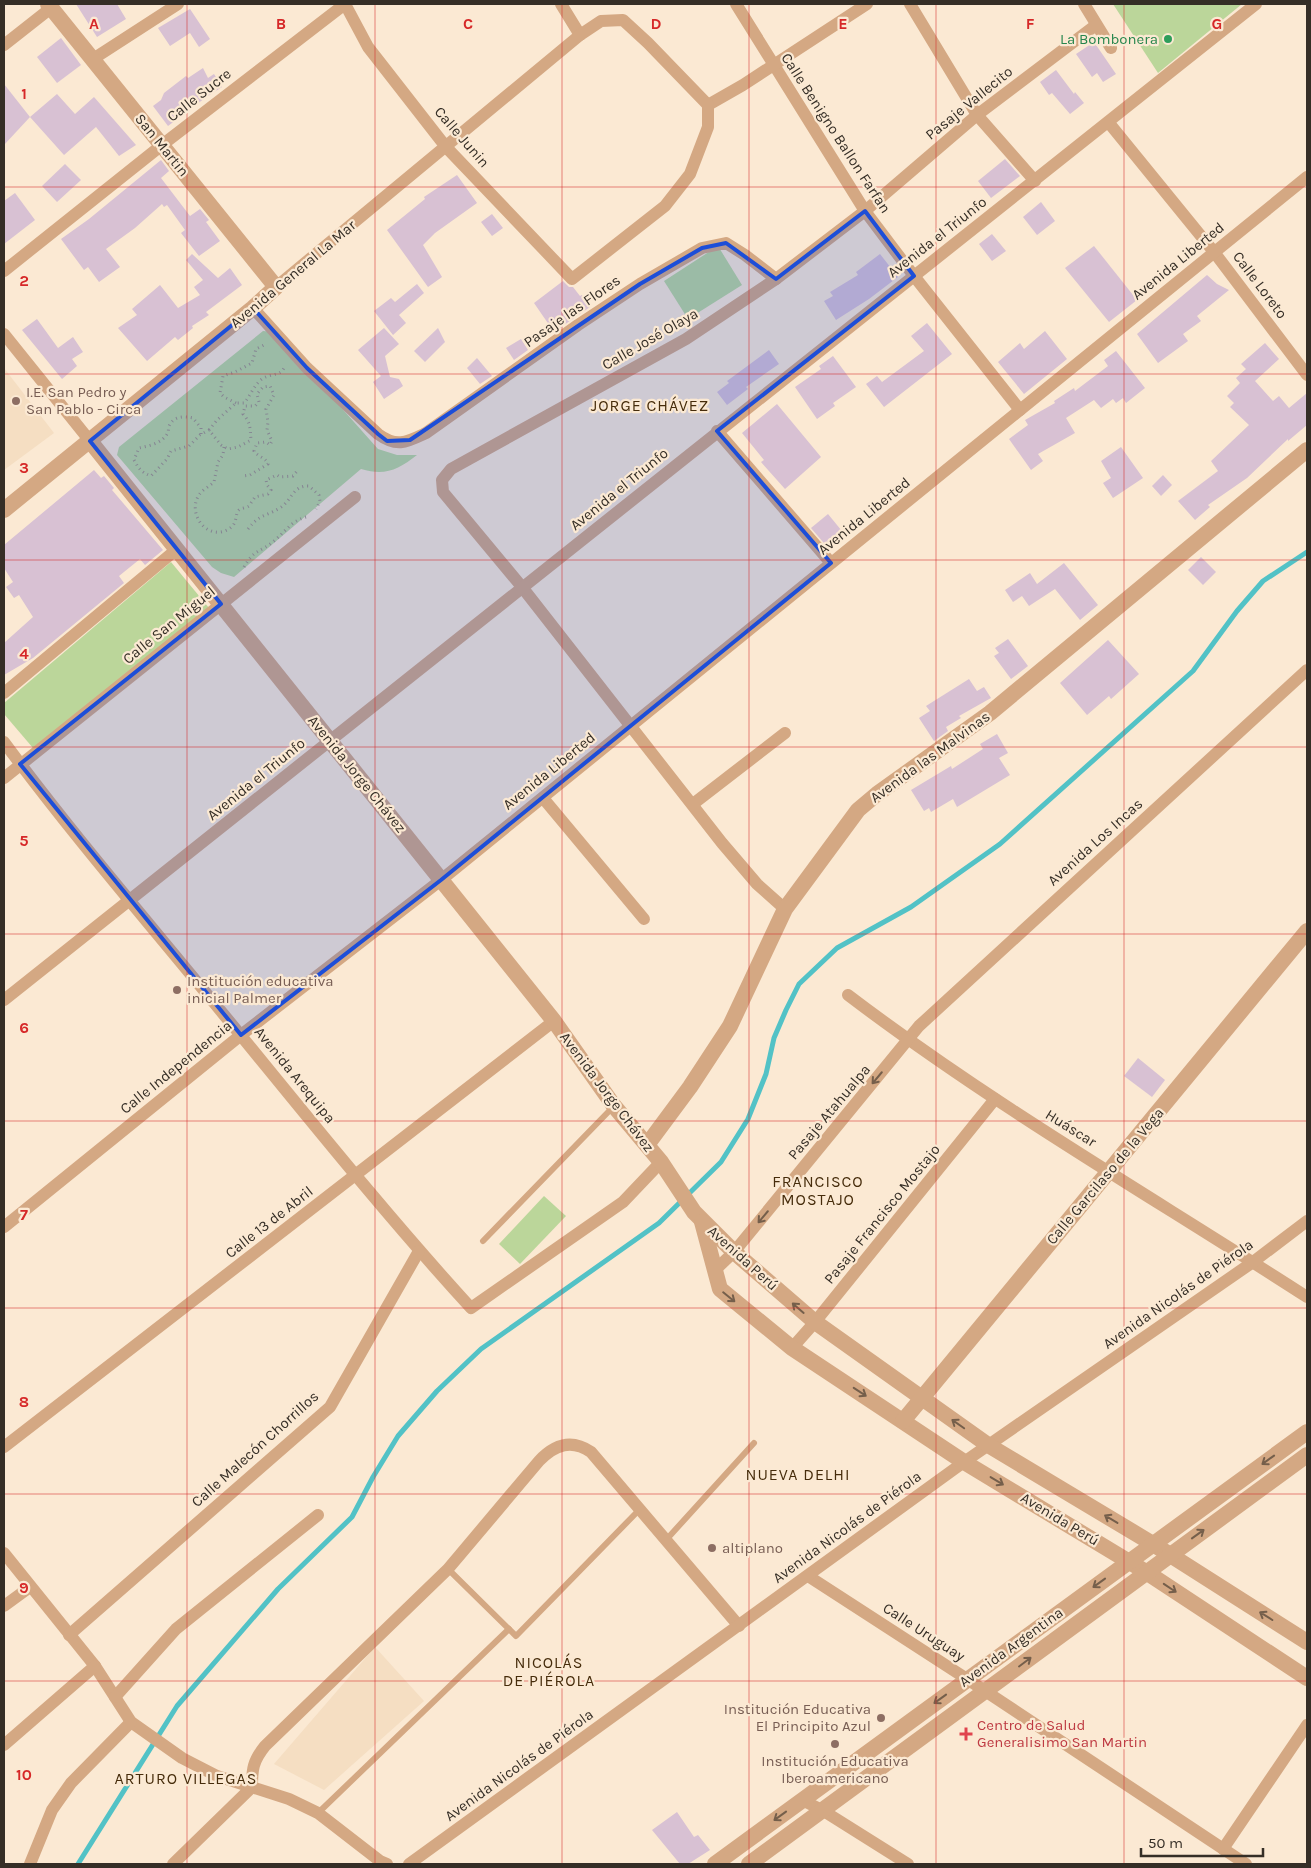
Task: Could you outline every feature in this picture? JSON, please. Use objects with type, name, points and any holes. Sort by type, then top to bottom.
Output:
[{"type":"street","points":[[93,60],[178,4]]},
{"type":"street","name":"Calle Sucre","points":[[4,271],[162,145],[345,4]]},
{"type":"street","name":"Calle Junin","points":[[345,4],[368,47],[446,147],[572,279],[665,206],[690,174],[708,127],[708,106]]},
{"type":"street","points":[[560,4],[580,35]]},
{"type":"street","name":"Calle Benigno Ballon Farfan","points":[[736,4],[866,211],[914,276],[1020,410]]},
{"type":"street","points":[[708,106],[867,4]]},
{"type":"street","points":[[910,4],[977,115],[1035,181]]},
{"type":"street","points":[[1084,4],[1111,48]]},
{"type":"street","name":"Avenida el Triunfo","points":[[4,1000],[1256,4]]},
{"type":"street","points":[[4,45],[50,6]]},
{"type":"street","name":"San Martin","points":[[50,6],[276,287]]},
{"type":"street","name":"Avenida General La Mar","points":[[4,510],[254,308],[276,287],[580,35],[601,21],[623,20],[648,43],[708,106]]},
{"type":"street","name":"Pasaje Vallecito","points":[[866,211],[977,115],[1096,25]]},
{"type":"street","name":"Calle Loreto","points":[[1108,123],[1214,252],[1307,375]]},
{"type":"street","name":"Avenida Liberted","points":[[441,880],[1307,177]]},
{"type":"street","name":"Calle José Olaya","points":[[522,587],[443,492],[442,480],[451,469],[686,340],[776,279],[866,211]]},
{"type":"street","name":"Pasaje las Flores","points":[[254,308],[307,368],[388,441],[397,443],[426,433],[578,325],[640,284],[702,248],[726,243],[776,279]]},
{"type":"street","name":"Avenida Jorge Chávez","points":[[4,334],[554,1021],[614,1106],[665,1168],[698,1216]]},
{"type":"street","points":[[717,431],[831,563]]},
{"type":"street","name":"Avenida las Malvinas","points":[[647,1145],[690,1087],[730,1026],[784,909],[858,810],[877,794],[990,713],[1307,450]]},
{"type":"street","name":"Calle San Miguel","points":[[4,778],[355,497]]},
{"type":"street","points":[[4,692],[177,550]]},
{"type":"street","points":[[522,587],[722,842],[757,884],[784,909]]},
{"type":"street","name":"Avenida Los Incas","points":[[908,1041],[919,1026],[1307,670]]},
{"type":"street","points":[[693,804],[785,733]]},
{"type":"street","name":"Avenida Arequipa","points":[[4,742],[130,900],[356,1175],[419,1251],[471,1308],[623,1202],[665,1168]]},
{"type":"street","points":[[543,798],[644,919]]},
{"type":"street","name":"Calle Independencia","points":[[4,1227],[241,1035],[441,880]]},
{"type":"street","name":"Calle Garcilaso de la Vega","points":[[903,1421],[1307,931]]},
{"type":"street","name":"Huáscar","points":[[848,996],[908,1041],[995,1099],[1307,1297]]},
{"type":"street","name":"Calle 13 de Abril","points":[[4,1447],[554,1021]]},
{"type":"street","name":"Pasaje Atahualpa","points":[[715,1270],[734,1252],[908,1041]]},
{"type":"street","name":"Pasaje Francisco Mostajo","points":[[792,1348],[995,1099]]},
{"type":"street","name":"Avenida Perú","points":[[698,1216],[734,1252],[815,1322],[988,1445],[1152,1544],[1307,1642]]},
{"type":"street","name":"Avenida Perú","points":[[698,1216],[720,1289],[792,1348],[964,1462],[1129,1561],[1307,1678]]},
{"type":"street","name":"Avenida Nicolás de Piérola","points":[[409,1864],[964,1462],[1253,1262],[1307,1222]]},
{"type":"street","name":"Calle Malecón Chorrillos","points":[[69,1635],[330,1406],[419,1251]]},
{"type":"street","name":"Avenida Argentina","points":[[715,1864],[1307,1432]]},
{"type":"street","points":[[173,1864],[252,1787],[252,1771],[256,1758],[265,1746],[448,1569],[539,1461],[555,1448],[564,1444],[583,1447],[591,1452],[739,1626]]},
{"type":"street","name":"Avenida Argentina","points":[[749,1864],[1307,1455]]},
{"type":"street","points":[[115,1696],[176,1629],[318,1515]]},
{"type":"street","points":[[4,1554],[94,1666],[135,1725],[182,1758],[217,1776],[289,1799],[318,1813],[380,1862],[387,1864]]},
{"type":"street","name":"Calle Uruguay","points":[[808,1576],[1246,1864]]},
{"type":"street","points":[[4,1606],[30,1587]]},
{"type":"street","points":[[4,1745],[94,1666]]},
{"type":"street","points":[[30,1864],[52,1810],[71,1783],[135,1725]]},
{"type":"street","points":[[1223,1850],[1307,1725]]},
{"type":"street","points":[[858,1759],[872,1774]]},
{"type":"street","points":[[802,1800],[822,1810],[908,1864]]},
{"type":"lane","points":[[483,1241],[614,1106]]},
{"type":"lane","points":[[666,1540],[754,1443]]},
{"type":"lane","points":[[448,1569],[516,1636],[640,1509]]},
{"type":"lane","points":[[318,1813],[509,1629]]},
{"type":"path","points":[[270,343],[256,349],[252,363],[236,372],[223,376],[220,392],[224,397],[236,403],[244,402],[256,384],[264,377],[279,374],[284,368],[286,356]]},
{"type":"path","points":[[209,430],[228,449],[251,440],[250,421],[243,414],[245,406],[255,406],[259,402],[257,394],[264,387],[270,386],[274,395],[266,409],[267,430],[272,441],[270,445],[266,442],[257,442],[254,451],[266,460],[268,464],[250,476],[243,476]]},
{"type":"path","points":[[201,434],[201,428],[193,418],[180,417],[174,420],[169,426],[167,434],[158,442],[139,448],[134,460],[142,473],[151,476],[167,459],[171,451],[189,446],[201,434],[209,430],[236,403]]},
{"type":"path","points":[[224,447],[223,455],[218,462],[214,482],[199,493],[194,508],[198,520],[209,530],[228,530],[235,523],[237,512],[240,509],[249,506],[255,497],[268,494],[271,490],[266,480],[277,475],[280,477],[293,476],[298,470]]},
{"type":"path","points":[[240,570],[253,553],[273,542],[292,523],[312,513],[318,507],[319,495],[309,486],[293,491],[288,502],[278,509],[257,518],[248,528]]},
{"type":"highlighted area","points":[[865,211],[914,276],[717,431],[831,563],[441,880],[241,1035],[20,764],[221,604],[90,441],[253,308],[307,368],[378,434],[387,441],[410,440],[640,284],[702,248],[726,243],[776,279]]},
{"type":"shaded area","name":"I.E. San Pedro y San Pablo - Circa","points":[[4,368],[54,433],[4,470]]},
{"type":"shaded area","points":[[375,1647],[424,1701],[324,1790],[274,1764]]},
{"type":"green space","name":"La Bombonera","points":[[1113,4],[1242,4],[1158,73]]},
{"type":"green space","points":[[718,246],[742,285],[688,319],[664,281]]},
{"type":"green space","points":[[263,331],[274,332],[378,449],[397,455],[417,455],[397,468],[384,472],[361,469],[234,577],[221,573],[212,567],[117,455],[119,447]]},
{"type":"green space","points":[[171,562],[209,608],[33,748],[4,714],[4,703]]},
{"type":"green space","points":[[544,1196],[566,1216],[520,1264],[499,1244]]},
{"type":"building","points":[[76,4],[117,4],[126,19],[97,37]]},
{"type":"building","points":[[190,9],[210,39],[199,47],[190,33],[170,46],[158,28]]},
{"type":"building","points":[[61,38],[81,65],[57,83],[37,57]]},
{"type":"building","points":[[1094,42],[1116,74],[1103,82],[1097,73],[1092,77],[1076,54]]},
{"type":"building","points":[[203,68],[208,78],[214,74],[222,87],[168,126],[153,106],[161,100],[164,93],[186,76],[188,78]]},
{"type":"building","points":[[1056,70],[1074,94],[1075,92],[1084,103],[1070,114],[1052,93],[1049,95],[1040,82]]},
{"type":"building","points":[[4,84],[30,117],[4,145]]},
{"type":"building","points":[[57,94],[75,114],[94,97],[136,145],[119,156],[96,127],[64,155],[30,117]]},
{"type":"building","points":[[1005,159],[1020,176],[991,198],[978,181]]},
{"type":"building","points":[[161,160],[169,171],[161,178],[190,216],[200,209],[209,220],[206,222],[220,241],[199,256],[181,233],[185,230],[167,205],[164,207],[162,204],[135,228],[106,249],[120,267],[99,282],[88,267],[84,270],[61,239],[89,219]]},
{"type":"building","points":[[65,164],[81,180],[57,202],[42,186]]},
{"type":"building","points":[[457,175],[477,203],[435,233],[423,245],[442,277],[428,287],[387,230],[425,199],[424,197]]},
{"type":"building","points":[[15,193],[35,220],[4,244],[4,201]]},
{"type":"building","points":[[1041,202],[1055,221],[1037,235],[1023,217]]},
{"type":"building","points":[[492,214],[503,228],[492,236],[481,222]]},
{"type":"building","points":[[992,234],[1006,251],[992,261],[979,244]]},
{"type":"building","points":[[1094,246],[1137,300],[1109,322],[1065,268]]},
{"type":"building","points":[[192,254],[218,278],[230,268],[242,285],[206,312],[209,315],[192,326],[193,328],[178,340],[175,337],[147,361],[118,328],[137,315],[132,309],[160,285],[178,308],[200,295],[194,287],[203,280],[186,260]]},
{"type":"building","points":[[880,254],[898,277],[869,299],[836,320],[824,301],[833,296],[830,292],[858,275],[856,272]]},
{"type":"building","points":[[1207,275],[1217,284],[1229,290],[1197,316],[1201,321],[1183,334],[1188,341],[1158,363],[1137,334]]},
{"type":"building","points":[[563,281],[569,287],[573,287],[580,296],[582,295],[590,307],[554,332],[534,303]]},
{"type":"building","points":[[417,284],[424,293],[399,315],[406,323],[393,335],[374,311],[391,298],[395,302]]},
{"type":"building","points":[[37,319],[58,348],[73,337],[83,352],[72,359],[77,366],[62,379],[22,330]]},
{"type":"building","points":[[927,323],[952,354],[884,407],[866,384],[877,376],[882,382],[924,351],[911,336]]},
{"type":"building","points":[[384,328],[399,344],[385,356],[390,377],[399,379],[403,386],[384,399],[373,382],[381,376],[358,350]]},
{"type":"building","points":[[438,328],[445,342],[425,362],[414,351]]},
{"type":"building","points":[[1045,331],[1067,359],[1024,394],[998,362],[1020,343],[1024,349]]},
{"type":"building","points":[[521,339],[528,350],[514,360],[506,348]]},
{"type":"building","points":[[1265,343],[1279,359],[1255,381],[1273,401],[1279,396],[1289,408],[1307,393],[1307,425],[1288,441],[1288,439],[1247,478],[1208,505],[1210,507],[1195,520],[1178,501],[1218,471],[1211,461],[1249,425],[1230,407],[1234,403],[1227,396],[1240,383],[1236,378],[1246,369],[1241,364]]},
{"type":"building","points":[[769,350],[779,364],[746,387],[748,389],[727,405],[717,392],[729,383],[727,381]]},
{"type":"building","points":[[1116,351],[1145,388],[1126,403],[1123,398],[1116,403],[1113,399],[1101,408],[1094,400],[1066,418],[1075,433],[1038,454],[1043,461],[1031,470],[1009,439],[1028,425],[1025,420],[1055,403],[1054,401],[1074,388],[1075,391],[1108,366],[1104,360]]},
{"type":"building","points":[[833,356],[856,387],[833,403],[835,406],[817,419],[795,387],[821,369],[819,366]]},
{"type":"building","points":[[477,358],[492,376],[480,384],[467,368]]},
{"type":"building","points":[[777,404],[821,457],[785,489],[761,462],[764,460],[742,433]]},
{"type":"building","points":[[1121,447],[1143,478],[1113,498],[1103,483],[1111,478],[1101,461]]},
{"type":"building","points":[[94,470],[101,478],[104,476],[114,488],[112,490],[163,550],[145,565],[140,559],[119,576],[124,583],[33,658],[4,675],[4,643],[33,617],[19,595],[14,598],[6,587],[13,582],[4,568],[4,545]]},
{"type":"building","points":[[1163,475],[1172,485],[1161,496],[1152,486]]},
{"type":"building","points":[[828,514],[846,536],[829,549],[811,528]]},
{"type":"building","points":[[1201,557],[1216,572],[1203,585],[1188,570]]},
{"type":"building","points":[[1064,563],[1098,605],[1080,620],[1055,589],[1029,606],[1022,596],[1013,602],[1005,590],[1030,573],[1037,584]]},
{"type":"building","points":[[1008,639],[1028,666],[1011,679],[994,656],[999,653],[995,648]]},
{"type":"building","points":[[1108,640],[1139,674],[1111,699],[1109,696],[1087,715],[1060,683]]},
{"type":"building","points":[[969,679],[977,691],[984,687],[991,698],[959,716],[961,718],[946,727],[948,731],[934,741],[919,718],[930,711],[926,706]]},
{"type":"building","points":[[997,734],[1008,753],[999,758],[1010,775],[957,807],[953,799],[931,812],[929,808],[924,811],[911,790],[951,766],[952,769],[983,749],[980,744]]},
{"type":"building","points":[[1138,1058],[1165,1080],[1152,1097],[1124,1076]]},
{"type":"building","points":[[677,1812],[694,1837],[698,1835],[710,1850],[688,1864],[680,1864],[652,1830]]},
{"type":"waterway","points":[[78,1864],[177,1706],[278,1589],[352,1517],[398,1436],[437,1391],[481,1349],[659,1223],[721,1162],[748,1119],[766,1074],[774,1038],[799,984],[837,948],[911,907],[1000,844],[1193,671],[1237,611],[1263,581],[1307,552]]},
{"type":"place","name":"La Bombonera","points":[[1168,39]]},
{"type":"place","name":"I.E. San Pedro y San Pablo - Circa","points":[[16,401]]},
{"type":"place","name":"Institución educativa inicial Palmer","points":[[177,990]]},
{"type":"place","name":"altiplano","points":[[712,1548]]},
{"type":"place","name":"Institución Educativa El Principito Azul","points":[[881,1718]]},
{"type":"place","name":"Centro de Salud Generalisimo San Martin","points":[[966,1734]]},
{"type":"place","name":"Institución Educativa Iberoamericano","points":[[835,1744]]},
{"type":"district","name":"JORGE CHÁVEZ","points":[[650,405]]},
{"type":"district","name":"FRANCISCO MOSTAJO","points":[[818,1190]]},
{"type":"district","name":"NUEVA DELHI","points":[[798,1474]]},
{"type":"district","name":"NICOLÁS DE PIÉROLA","points":[[549,1671]]},
{"type":"district","name":"ARTURO VILLEGAS","points":[[186,1778]]}]
